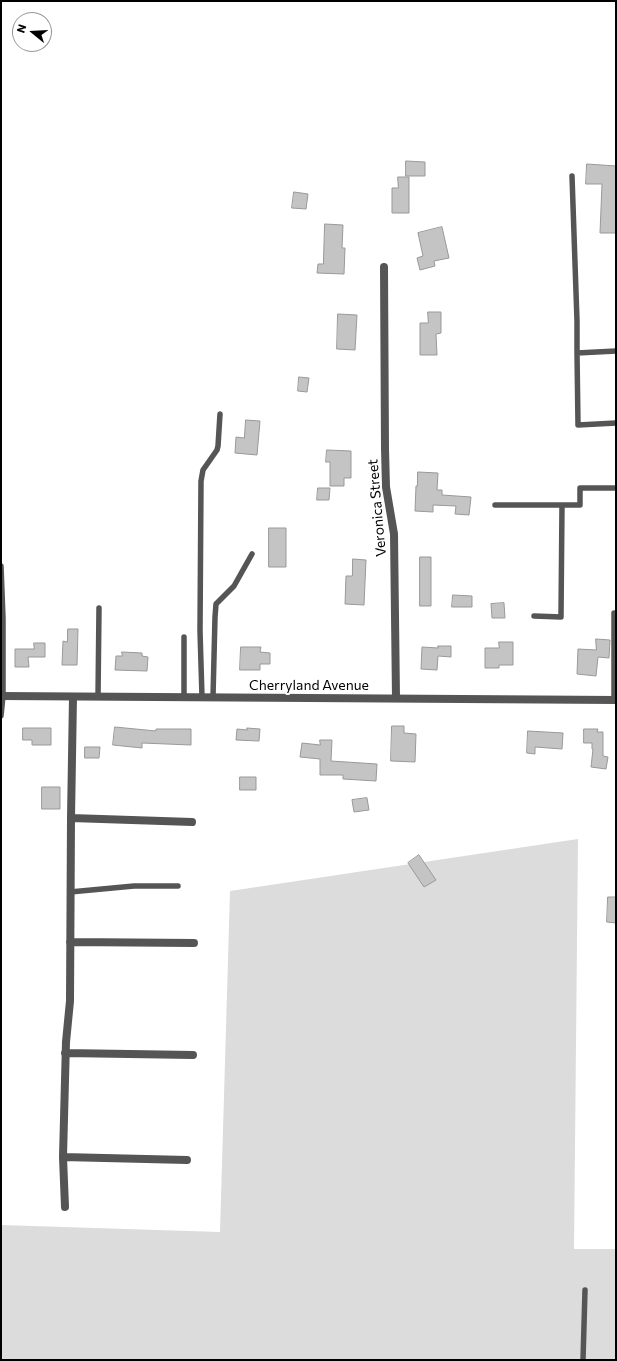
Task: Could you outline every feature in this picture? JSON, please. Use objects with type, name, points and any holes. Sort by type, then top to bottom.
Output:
[{"type":"street","name":"Veronica Street","points":[[384,267],[384,449],[386,487],[394,534],[396,698]]},
{"type":"street","name":"Cherryland Avenue","points":[[2,696],[615,700]]},
{"type":"street","points":[[65,1207],[63,1157],[65,1053],[70,1001],[73,697]]},
{"type":"street","points":[[71,818],[192,822]]},
{"type":"street","points":[[70,942],[194,943]]},
{"type":"street","points":[[65,1053],[193,1055]]},
{"type":"street","points":[[63,1157],[187,1160]]},
{"type":"lane","points":[[572,176],[577,321],[578,425],[616,423]]},
{"type":"lane","points":[[577,353],[616,351]]},
{"type":"lane","points":[[202,698],[200,631],[201,481],[203,470],[217,450],[220,414]]},
{"type":"lane","points":[[495,505],[580,505],[580,488],[616,488]]},
{"type":"lane","points":[[534,616],[561,616],[562,505]]},
{"type":"lane","points":[[213,697],[214,617],[216,604],[234,586],[252,554]]},
{"type":"lane","points":[[1,566],[3,618],[1,716]]},
{"type":"lane","points":[[98,697],[99,608]]},
{"type":"lane","points":[[614,613],[615,700]]},
{"type":"lane","points":[[184,637],[184,697]]},
{"type":"lane","points":[[70,892],[134,886],[178,886]]},
{"type":"lane","points":[[583,1360],[585,1290]]},
{"type":"shaded area","points":[[578,839],[574,1249],[616,1249],[616,1360],[1,1360],[1,1225],[220,1232],[230,891]]},
{"type":"building","points":[[406,161],[425,162],[425,176],[406,176]]},
{"type":"building","points":[[587,164],[616,166],[616,233],[600,233],[602,184],[586,184]]},
{"type":"building","points":[[398,177],[409,177],[409,213],[392,213],[392,188],[398,188]]},
{"type":"building","points":[[294,192],[308,194],[306,209],[292,208]]},
{"type":"building","points":[[325,224],[343,225],[342,248],[345,248],[344,274],[317,273],[318,264],[323,264]]},
{"type":"building","points":[[442,227],[449,258],[434,261],[435,266],[420,270],[417,258],[423,256],[418,233]]},
{"type":"building","points":[[428,312],[441,312],[441,333],[436,334],[437,355],[420,355],[420,323],[428,323]]},
{"type":"building","points":[[338,314],[357,315],[355,350],[337,349]]},
{"type":"building","points":[[299,377],[309,378],[307,392],[298,391]]},
{"type":"building","points":[[246,420],[260,421],[257,455],[235,453],[236,437],[244,438]]},
{"type":"building","points":[[327,450],[351,451],[351,478],[344,478],[344,486],[330,486],[330,462],[326,462]]},
{"type":"building","points":[[418,472],[438,473],[437,490],[442,490],[442,495],[471,497],[469,515],[455,514],[456,506],[433,505],[433,512],[415,511]]},
{"type":"building","points":[[318,488],[330,488],[329,500],[317,500]]},
{"type":"building","points":[[269,528],[286,528],[286,567],[269,567]]},
{"type":"building","points":[[420,557],[431,557],[431,606],[420,606]]},
{"type":"building","points":[[353,559],[366,560],[364,605],[345,604],[346,576],[352,576]]},
{"type":"building","points":[[453,595],[472,596],[472,607],[452,607]]},
{"type":"building","points":[[504,603],[505,618],[492,618],[491,604]]},
{"type":"building","points":[[68,629],[78,629],[77,665],[62,665],[63,641],[67,642]]},
{"type":"building","points":[[596,639],[610,640],[609,658],[598,657],[596,676],[577,674],[578,649],[596,650]]},
{"type":"building","points":[[499,642],[513,642],[513,665],[499,665],[499,668],[485,668],[485,648],[499,648]]},
{"type":"building","points":[[34,643],[45,643],[45,657],[28,657],[29,667],[15,667],[15,649],[34,649]]},
{"type":"building","points":[[438,646],[451,646],[451,657],[438,656],[437,670],[421,669],[422,647],[438,648]]},
{"type":"building","points":[[241,647],[261,647],[260,652],[270,653],[270,664],[260,664],[260,670],[240,670]]},
{"type":"building","points":[[122,652],[142,653],[142,656],[148,657],[147,671],[115,670],[116,656],[122,656]]},
{"type":"building","points":[[392,726],[404,726],[404,733],[416,734],[415,762],[391,761]]},
{"type":"building","points":[[115,727],[156,731],[156,729],[191,729],[191,745],[142,743],[142,748],[113,745]]},
{"type":"building","points":[[23,728],[51,728],[51,745],[32,745],[32,740],[23,740]]},
{"type":"building","points":[[247,728],[260,729],[259,741],[236,740],[237,729],[247,730]]},
{"type":"building","points":[[584,729],[598,729],[597,732],[603,732],[603,756],[608,757],[606,769],[591,767],[593,749],[592,743],[584,743]]},
{"type":"building","points":[[528,731],[563,733],[562,749],[535,747],[535,754],[527,753]]},
{"type":"building","points":[[320,740],[332,740],[331,761],[377,764],[376,781],[343,779],[343,775],[320,775],[320,759],[300,757],[302,743],[320,745]]},
{"type":"building","points":[[85,747],[100,747],[99,758],[85,758]]},
{"type":"building","points":[[240,777],[256,777],[256,790],[240,790]]},
{"type":"building","points":[[42,787],[60,787],[60,809],[42,809]]},
{"type":"building","points":[[367,798],[369,810],[354,812],[352,800]]},
{"type":"building","points":[[419,855],[436,880],[424,887],[408,863]]},
{"type":"building","points":[[608,897],[616,897],[616,923],[607,922]]}]
